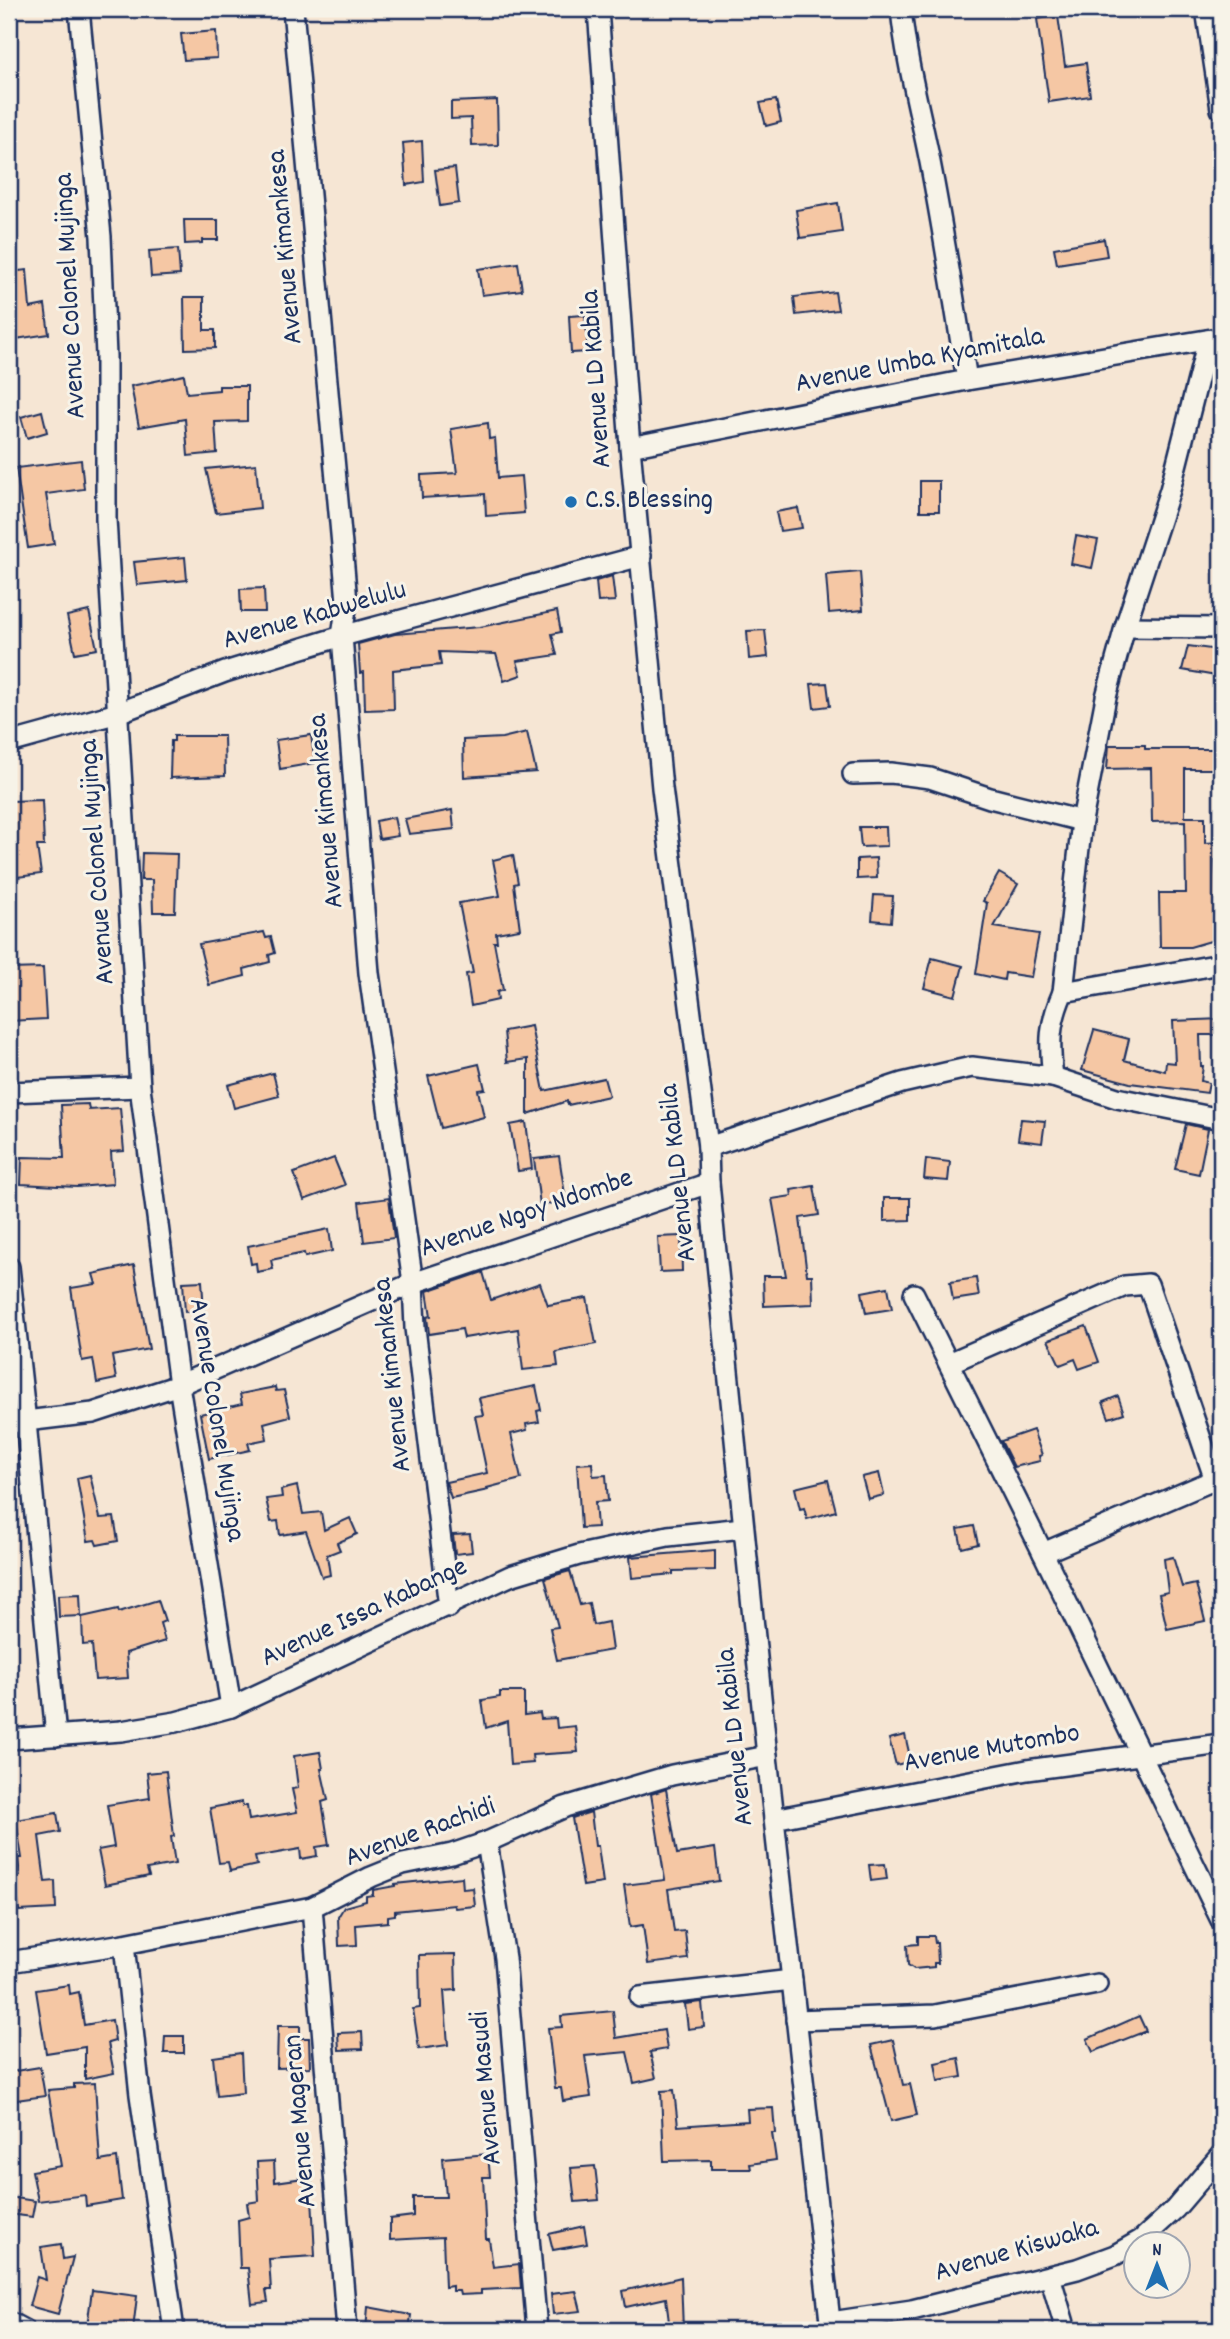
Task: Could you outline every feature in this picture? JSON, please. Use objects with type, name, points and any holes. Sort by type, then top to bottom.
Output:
[{"type":"street","name":"Avenue Colonel Mujinga","points":[[79,9],[102,237],[106,356],[106,519],[140,1087],[179,1385],[232,1707]]},
{"type":"street","name":"Avenue Kimankesa","points":[[293,9],[347,602],[342,636],[369,973],[413,1283],[415,1328],[449,1606]]},
{"type":"street","name":"Avenue LD Kabila","points":[[598,9],[631,447],[662,789],[708,1147],[709,1183],[743,1528],[831,2326]]},
{"type":"street","points":[[901,9],[905,50],[938,205],[968,380]]},
{"type":"street","points":[[1206,9],[1221,109]]},
{"type":"street","name":"Avenue Umba Kyamitala","points":[[631,447],[968,380],[1215,339]]},
{"type":"street","points":[[1053,1077],[1049,1045],[1053,1016],[1063,992],[1082,821],[1103,710],[1125,627],[1215,339]]},
{"type":"street","name":"Avenue Kabwelulu","points":[[9,743],[117,713],[225,671],[342,636],[641,556]]},
{"type":"street","points":[[1125,627],[1221,628]]},
{"type":"street","points":[[853,774],[891,772],[930,778],[990,798],[1082,821]]},
{"type":"street","points":[[1063,992],[1221,964]]},
{"type":"street","points":[[708,1147],[902,1083],[972,1067],[1053,1077],[1117,1098],[1221,1119]]},
{"type":"street","points":[[9,1092],[140,1087]]},
{"type":"street","name":"Avenue Ngoy Ndombe","points":[[17,1423],[93,1413],[179,1385],[413,1283],[709,1183]]},
{"type":"street","points":[[9,1267],[17,1423],[56,1736]]},
{"type":"street","points":[[949,1363],[1125,1286],[1148,1284],[1218,1479],[1044,1553]]},
{"type":"street","points":[[914,1294],[1044,1553],[1221,1920]]},
{"type":"street","name":"Avenue Issa Kabange","points":[[9,1739],[121,1731],[176,1723],[232,1707],[510,1576],[579,1555],[668,1536],[743,1528]]},
{"type":"street","name":"Avenue Mutombo","points":[[774,1819],[1027,1770],[1221,1744]]},
{"type":"street","name":"Avenue Rachidi","points":[[9,1962],[124,1944],[312,1908],[371,1877],[403,1864],[452,1854],[487,1842],[565,1807],[671,1775],[767,1756]]},
{"type":"street","name":"Avenue Masudi","points":[[487,1842],[505,1958],[537,2330]]},
{"type":"street","name":"Avenue Mageran","points":[[312,1908],[347,2330]]},
{"type":"street","points":[[124,1944],[140,2095],[174,2330]]},
{"type":"street","points":[[640,1997],[792,1980]]},
{"type":"street","points":[[796,2020],[935,2015],[1097,1984]]},
{"type":"street","name":"Avenue Kiswaka","points":[[831,2326],[912,2310],[1050,2276],[1115,2255],[1141,2240],[1175,2209],[1221,2155]]},
{"type":"street","points":[[1050,2276],[1066,2330]]},
{"type":"street","points":[[9,2322],[23,2330]]},
{"type":"building","points":[[1058,16],[1065,66],[1086,63],[1090,96],[1049,102],[1037,19]]},
{"type":"building","points":[[216,31],[217,58],[184,60],[181,34]]},
{"type":"building","points":[[497,100],[498,145],[472,146],[471,118],[451,119],[451,102]]},
{"type":"building","points":[[776,100],[781,122],[766,126],[760,103]]},
{"type":"building","points":[[422,141],[424,182],[406,185],[403,143]]},
{"type":"building","points":[[455,168],[459,203],[440,206],[435,170]]},
{"type":"building","points":[[838,203],[842,232],[800,238],[796,210]]},
{"type":"building","points":[[184,220],[218,220],[218,240],[185,244]]},
{"type":"building","points":[[1104,239],[1107,256],[1057,264],[1054,248]]},
{"type":"building","points":[[178,249],[180,275],[151,277],[149,251]]},
{"type":"building","points":[[518,263],[522,290],[482,295],[478,269]]},
{"type":"building","points":[[27,270],[30,308],[45,305],[49,334],[9,340],[9,272]]},
{"type":"building","points":[[835,292],[838,310],[796,315],[794,297]]},
{"type":"building","points":[[184,297],[204,297],[204,330],[215,330],[215,348],[185,349]]},
{"type":"building","points":[[585,315],[588,352],[571,353],[569,316]]},
{"type":"building","points":[[184,375],[187,393],[219,390],[219,386],[247,386],[247,421],[215,422],[217,453],[188,456],[185,419],[139,427],[131,386]]},
{"type":"building","points":[[42,411],[47,432],[27,438],[21,417]]},
{"type":"building","points":[[488,423],[489,439],[495,438],[498,478],[521,476],[524,513],[486,516],[485,494],[422,498],[421,475],[457,473],[451,429]]},
{"type":"building","points":[[81,460],[84,489],[46,494],[54,544],[28,548],[16,468]]},
{"type":"building","points":[[256,464],[260,508],[216,513],[206,469]]},
{"type":"building","points":[[920,481],[939,481],[939,511],[920,511]]},
{"type":"building","points":[[798,508],[802,528],[780,531],[776,512]]},
{"type":"building","points":[[1076,536],[1098,540],[1092,568],[1071,564]]},
{"type":"building","points":[[185,557],[187,580],[137,585],[134,562]]},
{"type":"building","points":[[860,572],[863,610],[829,613],[826,575]]},
{"type":"building","points":[[612,576],[615,601],[598,602],[596,581]]},
{"type":"building","points":[[264,588],[265,612],[241,612],[240,589]]},
{"type":"building","points":[[89,611],[97,649],[75,653],[67,616]]},
{"type":"building","points":[[557,611],[561,632],[552,634],[557,655],[517,661],[521,675],[504,681],[496,654],[439,652],[441,665],[393,670],[394,709],[365,710],[364,672],[360,673],[358,644],[395,634],[480,627]]},
{"type":"building","points":[[765,630],[768,657],[749,659],[747,631]]},
{"type":"building","points":[[1188,646],[1219,650],[1216,676],[1182,670]]},
{"type":"building","points":[[827,683],[830,706],[814,708],[811,684]]},
{"type":"building","points":[[527,732],[536,772],[464,777],[463,740],[502,738]]},
{"type":"building","points":[[311,735],[315,763],[280,769],[276,740]]},
{"type":"building","points":[[174,736],[224,736],[225,776],[170,778],[171,741],[174,741]]},
{"type":"building","points":[[1109,745],[1145,745],[1145,749],[1221,749],[1221,769],[1185,769],[1185,817],[1205,817],[1205,843],[1221,842],[1221,860],[1215,860],[1218,911],[1221,910],[1221,938],[1190,947],[1160,947],[1159,893],[1186,893],[1185,821],[1152,822],[1151,768],[1107,769]]},
{"type":"building","points":[[42,800],[44,846],[37,846],[41,874],[9,878],[9,801]]},
{"type":"building","points":[[452,810],[454,829],[409,834],[405,819]]},
{"type":"building","points":[[394,817],[398,836],[379,839],[376,821]]},
{"type":"building","points":[[859,827],[886,827],[887,846],[861,847]]},
{"type":"building","points":[[142,853],[177,854],[175,912],[153,912],[152,880],[141,880]]},
{"type":"building","points":[[513,855],[518,883],[514,884],[520,929],[496,933],[497,942],[494,942],[503,990],[497,992],[498,1000],[471,1006],[466,974],[473,973],[459,903],[500,896],[493,860]]},
{"type":"building","points":[[876,858],[877,878],[857,879],[857,859]]},
{"type":"building","points":[[999,873],[1018,884],[994,927],[1039,934],[1031,977],[1005,973],[1004,980],[976,974],[987,903],[983,901]]},
{"type":"building","points":[[874,895],[893,896],[891,922],[872,920]]},
{"type":"building","points":[[264,932],[266,938],[271,937],[275,953],[269,955],[270,962],[244,969],[245,976],[209,985],[199,944]]},
{"type":"building","points":[[932,958],[963,966],[955,996],[924,988]]},
{"type":"building","points":[[43,968],[46,1019],[9,1021],[9,969]]},
{"type":"building","points":[[1221,1019],[1221,1035],[1200,1035],[1203,1066],[1201,1081],[1209,1083],[1207,1093],[1130,1083],[1082,1070],[1094,1030],[1129,1039],[1124,1060],[1165,1071],[1166,1062],[1175,1063],[1173,1021]]},
{"type":"building","points":[[531,1026],[544,1091],[604,1078],[609,1096],[568,1105],[567,1101],[528,1114],[528,1059],[507,1062],[504,1031]]},
{"type":"building","points":[[479,1064],[485,1089],[478,1090],[484,1117],[441,1128],[428,1076]]},
{"type":"building","points":[[273,1073],[279,1096],[234,1108],[228,1085]]},
{"type":"building","points":[[88,1104],[89,1110],[120,1108],[124,1151],[111,1152],[113,1184],[77,1187],[21,1184],[22,1157],[64,1158],[61,1105]]},
{"type":"building","points":[[1021,1119],[1045,1121],[1042,1143],[1018,1140]]},
{"type":"building","points":[[526,1122],[532,1169],[518,1171],[510,1125]]},
{"type":"building","points":[[1186,1124],[1208,1129],[1199,1174],[1175,1169]]},
{"type":"building","points":[[559,1156],[566,1201],[540,1205],[534,1159]]},
{"type":"building","points":[[334,1158],[345,1185],[304,1200],[294,1173]]},
{"type":"building","points":[[926,1159],[950,1162],[948,1181],[924,1179]]},
{"type":"building","points":[[814,1186],[819,1215],[800,1218],[807,1275],[812,1275],[813,1304],[764,1306],[763,1276],[786,1276],[772,1199],[792,1196],[791,1190]]},
{"type":"building","points":[[389,1198],[394,1238],[364,1242],[359,1202]]},
{"type":"building","points":[[884,1198],[910,1198],[910,1220],[884,1221]]},
{"type":"building","points":[[329,1229],[332,1251],[305,1257],[304,1253],[271,1260],[273,1269],[257,1272],[256,1263],[251,1264],[248,1246]]},
{"type":"building","points":[[681,1236],[682,1271],[660,1272],[658,1237]]},
{"type":"building","points":[[134,1265],[149,1349],[112,1356],[116,1379],[97,1383],[93,1359],[82,1361],[71,1288],[96,1284],[93,1274]]},
{"type":"building","points":[[483,1272],[491,1300],[540,1283],[548,1305],[587,1298],[596,1344],[556,1352],[558,1366],[523,1370],[518,1329],[464,1338],[462,1329],[429,1334],[427,1317],[431,1316],[427,1291]]},
{"type":"building","points":[[976,1278],[979,1296],[953,1300],[950,1282]]},
{"type":"building","points":[[202,1281],[204,1311],[185,1312],[183,1282]]},
{"type":"building","points":[[888,1287],[892,1309],[866,1313],[862,1292]]},
{"type":"building","points":[[1086,1326],[1099,1362],[1079,1369],[1075,1359],[1060,1365],[1048,1340]]},
{"type":"building","points":[[536,1386],[541,1410],[537,1411],[539,1422],[526,1424],[527,1430],[511,1434],[521,1479],[451,1498],[446,1482],[487,1473],[475,1416],[483,1415],[479,1398]]},
{"type":"building","points":[[275,1387],[276,1391],[284,1390],[290,1416],[264,1423],[267,1439],[248,1443],[250,1450],[209,1459],[200,1414],[242,1404],[240,1394]]},
{"type":"building","points":[[1118,1396],[1124,1413],[1109,1418],[1103,1402]]},
{"type":"building","points":[[1033,1430],[1042,1455],[1039,1456],[1040,1461],[1014,1467],[1001,1441]]},
{"type":"building","points":[[592,1463],[593,1476],[606,1475],[608,1501],[595,1502],[597,1527],[581,1528],[577,1464]]},
{"type":"building","points":[[879,1473],[884,1495],[868,1499],[862,1477]]},
{"type":"building","points":[[90,1475],[100,1518],[114,1517],[118,1541],[97,1545],[95,1540],[88,1541],[77,1478]]},
{"type":"building","points":[[828,1480],[836,1511],[807,1519],[804,1508],[800,1509],[795,1488]]},
{"type":"building","points":[[297,1486],[303,1514],[321,1512],[324,1530],[350,1518],[357,1534],[337,1543],[340,1550],[327,1555],[330,1575],[322,1577],[306,1531],[280,1535],[278,1521],[271,1522],[266,1499],[282,1497],[281,1490]]},
{"type":"building","points":[[974,1526],[978,1544],[962,1548],[958,1529]]},
{"type":"building","points":[[470,1534],[472,1552],[455,1554],[453,1535]]},
{"type":"building","points":[[715,1550],[715,1570],[673,1571],[673,1574],[632,1578],[630,1557]]},
{"type":"building","points":[[1173,1557],[1182,1587],[1196,1584],[1205,1621],[1167,1629],[1159,1594],[1168,1592],[1164,1559]]},
{"type":"building","points":[[570,1571],[580,1605],[589,1603],[593,1625],[608,1622],[612,1650],[557,1660],[550,1628],[558,1627],[545,1578]]},
{"type":"building","points":[[80,1594],[81,1616],[59,1617],[58,1595]]},
{"type":"building","points":[[158,1600],[165,1621],[160,1623],[165,1641],[126,1653],[128,1678],[95,1680],[92,1644],[83,1645],[82,1617],[118,1609],[119,1612]]},
{"type":"building","points":[[500,1692],[524,1692],[524,1715],[540,1713],[541,1719],[556,1718],[557,1728],[575,1726],[578,1752],[532,1755],[533,1763],[510,1765],[507,1721],[486,1728],[482,1700],[500,1697]]},
{"type":"building","points":[[905,1735],[911,1761],[896,1765],[889,1739]]},
{"type":"building","points":[[320,1752],[328,1800],[322,1802],[329,1845],[316,1847],[317,1856],[301,1859],[300,1849],[255,1857],[257,1865],[230,1871],[228,1862],[219,1863],[210,1808],[242,1802],[243,1806],[247,1806],[249,1820],[297,1812],[292,1789],[298,1788],[294,1756]]},
{"type":"building","points":[[166,1771],[175,1864],[147,1869],[149,1876],[105,1885],[98,1850],[114,1847],[107,1805],[150,1798],[147,1773]]},
{"type":"building","points":[[666,1789],[677,1854],[715,1848],[719,1881],[668,1889],[674,1932],[685,1931],[688,1959],[648,1964],[643,1925],[630,1927],[624,1885],[665,1880],[651,1794]]},
{"type":"building","points":[[591,1812],[603,1883],[583,1886],[572,1818]]},
{"type":"building","points":[[57,1813],[60,1832],[39,1836],[45,1882],[55,1881],[56,1909],[19,1911],[16,1877],[20,1876],[18,1858],[22,1858],[16,1820]]},
{"type":"building","points":[[885,1864],[887,1879],[871,1881],[869,1865]]},
{"type":"building","points":[[462,1877],[463,1889],[473,1888],[475,1906],[455,1908],[454,1905],[395,1911],[395,1915],[388,1916],[388,1922],[356,1925],[357,1945],[339,1946],[338,1917],[344,1907],[366,1901],[366,1896],[373,1895],[373,1890],[395,1884]]},
{"type":"building","points":[[918,1936],[934,1936],[938,1963],[934,1963],[934,1967],[914,1969],[908,1965],[907,1945],[918,1944]]},
{"type":"building","points":[[455,1954],[456,1990],[444,1991],[448,2045],[419,2049],[413,2009],[420,2008],[419,1955]]},
{"type":"building","points":[[69,1985],[70,1994],[79,1992],[84,2025],[112,2020],[115,2041],[108,2043],[114,2073],[85,2079],[85,2047],[46,2053],[36,1990]]},
{"type":"building","points":[[702,2002],[704,2027],[688,2029],[685,2004]]},
{"type":"building","points":[[613,2011],[616,2038],[664,2030],[667,2049],[650,2052],[656,2078],[634,2083],[627,2052],[585,2056],[591,2097],[563,2101],[561,2088],[555,2088],[548,2028],[562,2027],[561,2016]]},
{"type":"building","points":[[1139,2016],[1146,2031],[1093,2052],[1087,2039]]},
{"type":"building","points":[[278,2026],[300,2026],[300,2038],[309,2038],[310,2067],[277,2068]]},
{"type":"building","points":[[362,2032],[363,2049],[339,2050],[338,2033]]},
{"type":"building","points":[[165,2036],[184,2036],[184,2053],[164,2053]]},
{"type":"building","points":[[893,2040],[903,2085],[910,2084],[917,2115],[891,2121],[871,2045]]},
{"type":"building","points":[[241,2053],[243,2093],[217,2096],[213,2057]]},
{"type":"building","points":[[959,2058],[962,2077],[938,2081],[935,2063]]},
{"type":"building","points":[[40,2067],[45,2096],[9,2101],[9,2072]]},
{"type":"building","points":[[95,2083],[100,2161],[117,2158],[122,2200],[86,2206],[85,2195],[38,2201],[32,2171],[61,2166],[48,2090],[74,2088],[74,2084]]},
{"type":"building","points":[[674,2090],[678,2126],[748,2121],[747,2109],[773,2108],[775,2133],[772,2133],[776,2160],[750,2164],[751,2169],[711,2169],[711,2160],[664,2161],[661,2091]]},
{"type":"building","points":[[488,2154],[490,2177],[483,2177],[486,2239],[489,2239],[493,2267],[519,2264],[521,2288],[481,2290],[481,2294],[460,2295],[459,2291],[452,2291],[452,2286],[445,2287],[443,2237],[390,2240],[390,2219],[413,2216],[413,2197],[446,2197],[443,2158]]},
{"type":"building","points":[[274,2161],[275,2182],[311,2177],[315,2256],[269,2259],[271,2290],[266,2290],[268,2302],[252,2304],[248,2268],[240,2268],[238,2220],[249,2217],[247,2203],[259,2201],[257,2162]]},
{"type":"building","points":[[595,2166],[599,2200],[575,2202],[571,2168]]},
{"type":"building","points":[[9,2197],[35,2201],[32,2217],[9,2214]]},
{"type":"building","points":[[584,2226],[587,2244],[553,2250],[549,2234]]},
{"type":"building","points":[[61,2244],[63,2259],[73,2257],[58,2314],[29,2306],[37,2277],[46,2280],[41,2247]]},
{"type":"building","points":[[681,2277],[683,2330],[670,2330],[666,2298],[626,2307],[623,2291]]},
{"type":"building","points":[[92,2290],[137,2296],[133,2330],[87,2326]]},
{"type":"building","points":[[576,2291],[581,2311],[553,2314],[551,2294]]},
{"type":"building","points":[[368,2307],[411,2315],[409,2330],[366,2330]]},
{"type":"place","name":"C.S. Blessing","points":[[571,502]]}]
